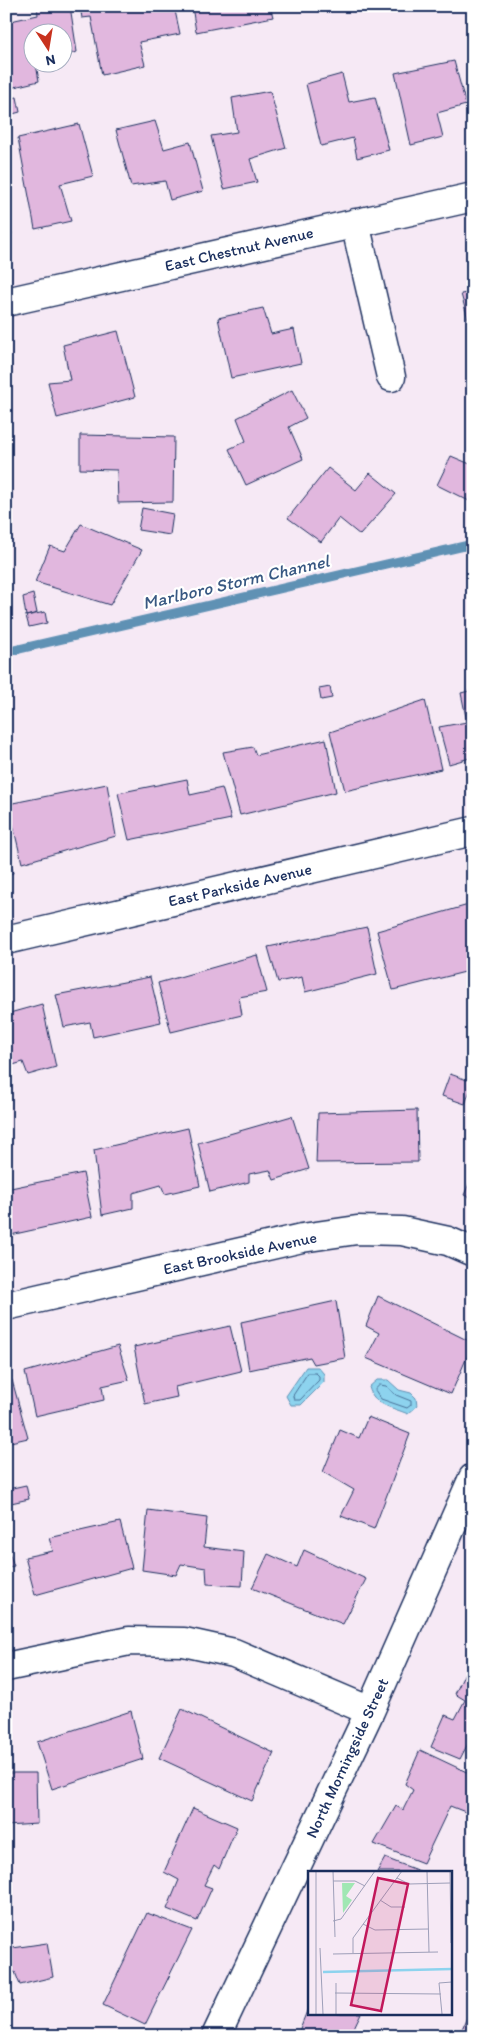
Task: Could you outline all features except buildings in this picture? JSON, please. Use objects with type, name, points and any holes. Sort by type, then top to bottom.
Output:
[{"type":"street","name":"East Chestnut Avenue","points":[[6,302],[473,197]]},
{"type":"street","points":[[356,223],[391,376]]},
{"type":"street","name":"East Parkside Avenue","points":[[6,940],[473,831]]},
{"type":"street","name":"East Brookside Avenue","points":[[6,1306],[302,1238],[357,1230],[402,1230],[448,1241],[473,1252]]},
{"type":"street","name":"North Morningside Street","points":[[216,2036],[370,1711],[473,1478]]},
{"type":"street","points":[[6,1666],[129,1641],[184,1642],[234,1653],[370,1711]]},
{"type":"water","points":[[306,1367],[318,1367],[324,1374],[324,1382],[301,1405],[291,1405],[286,1396]]},
{"type":"water","points":[[377,1380],[388,1380],[399,1390],[411,1393],[416,1398],[417,1406],[408,1414],[379,1402],[371,1393],[369,1387]]},
{"type":"waterway","name":"Marlboro Storm Channel","points":[[6,652],[473,544]]}]
